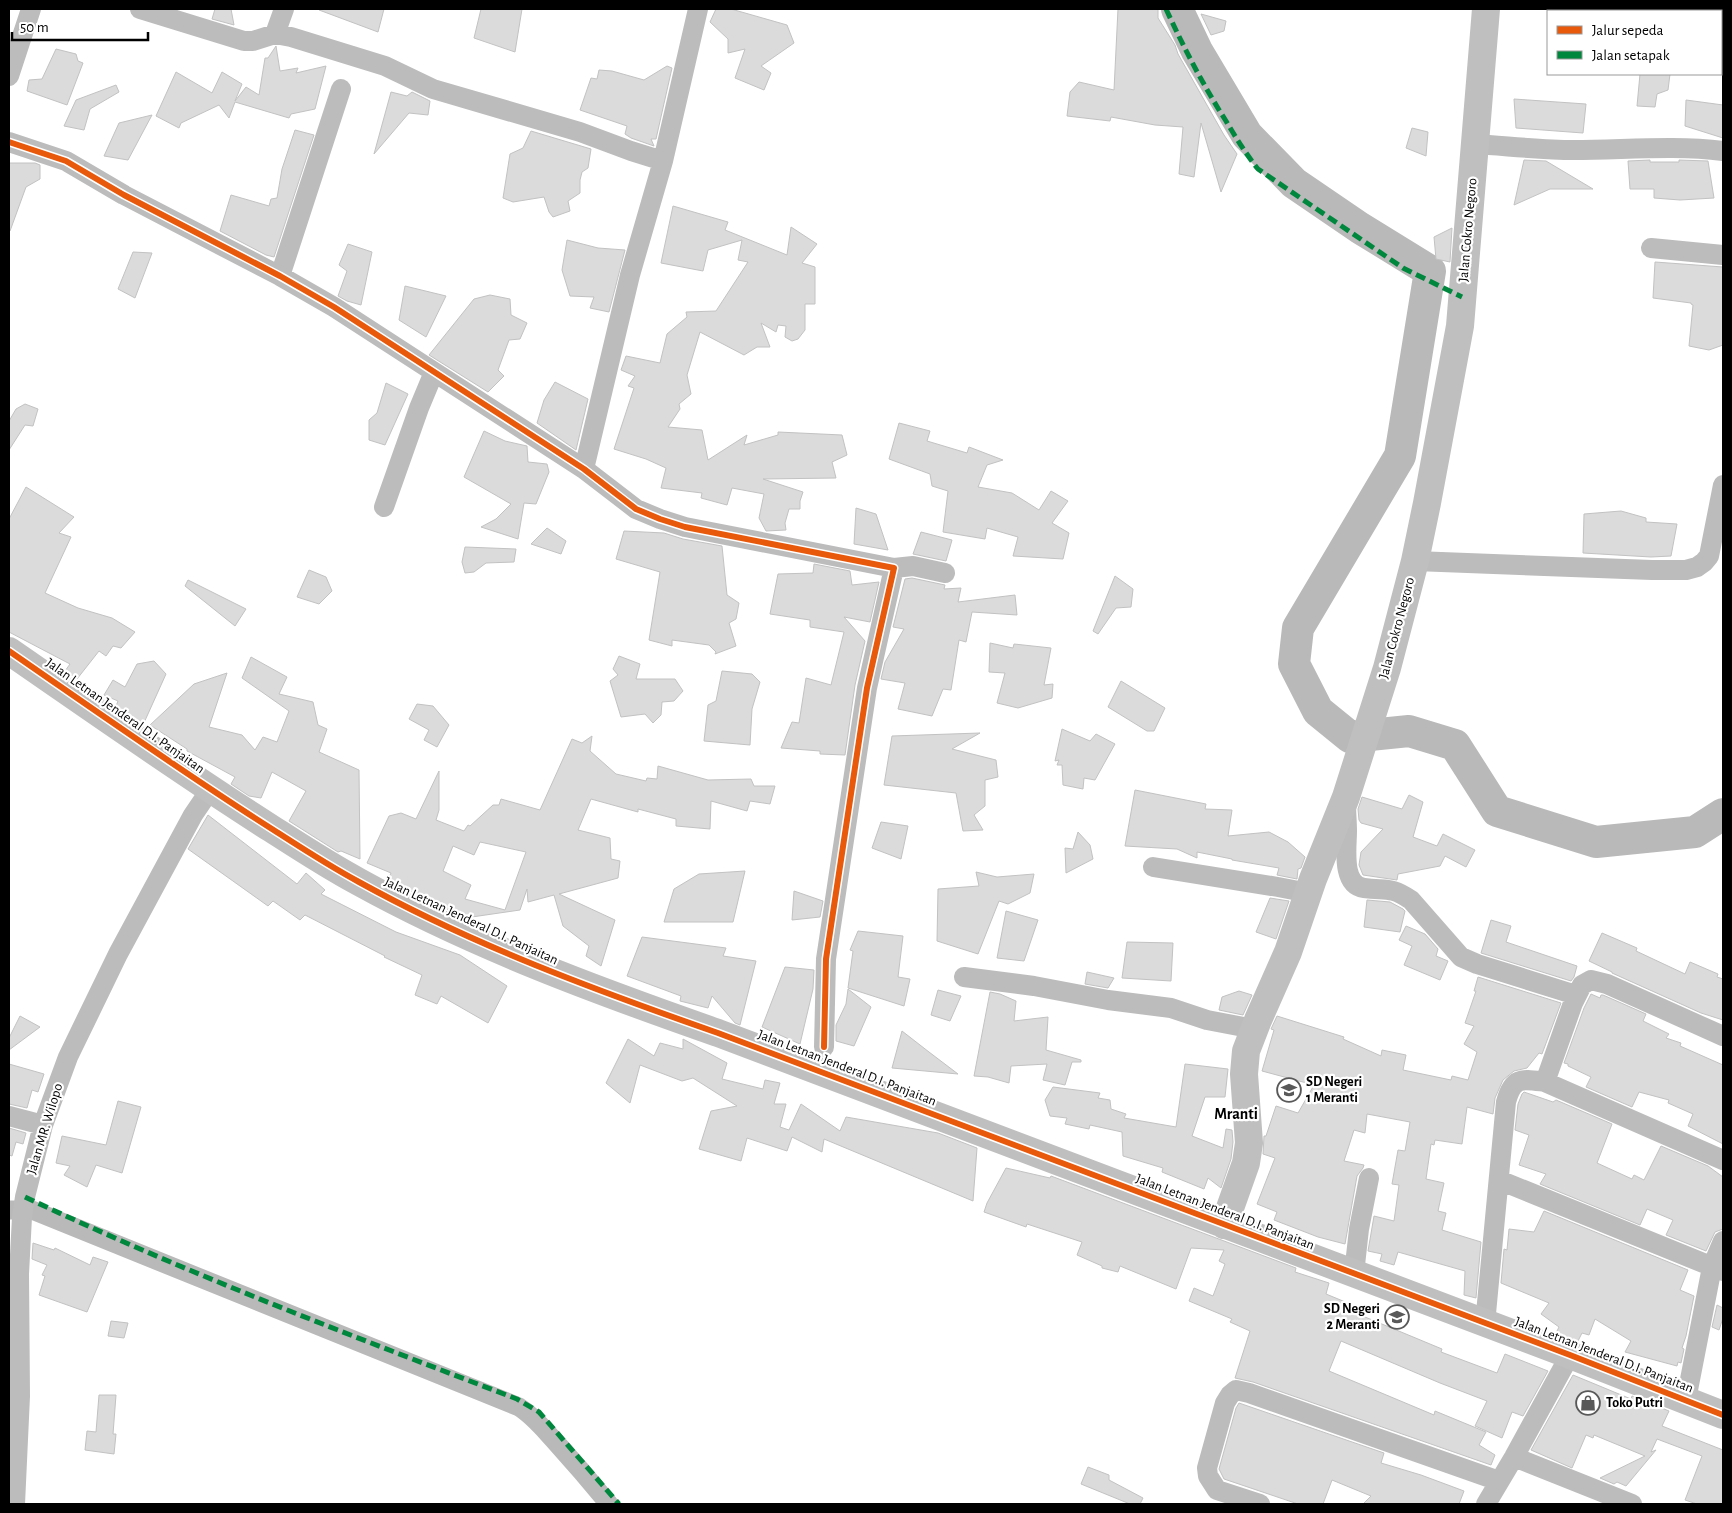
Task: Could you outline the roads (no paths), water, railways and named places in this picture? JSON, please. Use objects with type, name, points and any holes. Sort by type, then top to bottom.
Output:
[{"type":"street","points":[[9,76],[31,9]]},
{"type":"street","points":[[140,9],[244,41],[253,41],[275,34],[291,37],[385,66],[433,89],[580,132],[663,161]]},
{"type":"street","points":[[275,34],[284,9]]},
{"type":"street","points":[[584,470],[630,275],[663,161],[698,9]]},
{"type":"street","name":"Jalan Cokro Negoro","points":[[1224,1225],[1246,1164],[1249,1143],[1244,1074],[1246,1051],[1288,952],[1346,797],[1387,668],[1415,561],[1428,502],[1460,326],[1486,9]]},
{"type":"street","points":[[280,276],[341,89]]},
{"type":"street","points":[[9,142],[66,161],[124,195],[280,276],[334,307],[584,470],[636,509],[660,520],[685,527],[894,568],[912,566],[945,573]]},
{"type":"street","points":[[1475,144],[1574,150],[1702,148],[1723,151]]},
{"type":"street","points":[[1651,248],[1723,255]]},
{"type":"street","points":[[384,507],[419,408],[434,372]]},
{"type":"street","points":[[1415,561],[1686,570],[1697,567],[1709,556],[1723,485]]},
{"type":"street","points":[[824,1047],[826,959],[867,688],[894,568]]},
{"type":"street","name":"Jalan Letnan Jenderal D.I. Panjaitan","points":[[9,651],[210,790],[358,881],[436,922],[540,968],[602,992],[718,1033],[1570,1355],[1723,1415]]},
{"type":"street","name":"Jalan MR. Wilopo","points":[[16,1504],[20,1396],[20,1203],[43,1125],[68,1057],[114,962],[193,815],[210,790]]},
{"type":"street","points":[[1346,797],[1347,867],[1350,879],[1355,885],[1366,889],[1388,889],[1412,900],[1461,957],[1477,964],[1576,995]]},
{"type":"street","points":[[1153,867],[1278,886],[1309,893]]},
{"type":"street","points":[[964,977],[1171,1008],[1208,1020],[1254,1029]]},
{"type":"street","points":[[1545,1082],[1576,995],[1585,982],[1595,981],[1607,984],[1723,1036]]},
{"type":"street","points":[[1485,1324],[1506,1102],[1512,1084],[1518,1080],[1525,1079],[1545,1082],[1723,1160]]},
{"type":"street","points":[[9,1116],[43,1125]]},
{"type":"street","points":[[1354,1274],[1359,1229],[1369,1178]]},
{"type":"street","points":[[1499,1180],[1718,1269]]},
{"type":"street","points":[[1686,1400],[1723,1241]]},
{"type":"street","points":[[1486,1504],[1570,1355]]},
{"type":"street","points":[[1260,1504],[1217,1490],[1208,1476],[1207,1468],[1225,1403],[1230,1394],[1236,1390],[1499,1480]]},
{"type":"street","points":[[1514,1457],[1632,1504]]},
{"type":"waterway","points":[[1177,9],[1197,51],[1247,135],[1294,183],[1360,228],[1430,271],[1400,456],[1298,628],[1294,664],[1318,711],[1350,737],[1409,731],[1455,745],[1497,811],[1596,842],[1695,832],[1723,814]]},
{"type":"waterway","points":[[9,1210],[32,1210],[519,1407],[533,1417],[609,1504]]},
{"type":"place","name":"SD Negeri 1 Meranti","points":[[1289,1090]]},
{"type":"place","name":"SD Negeri 2 Meranti","points":[[1397,1317]]},
{"type":"place","name":"Toko Putri","points":[[1588,1403]]},
{"type":"district","name":"Mranti","points":[[1236,1114]]}]
